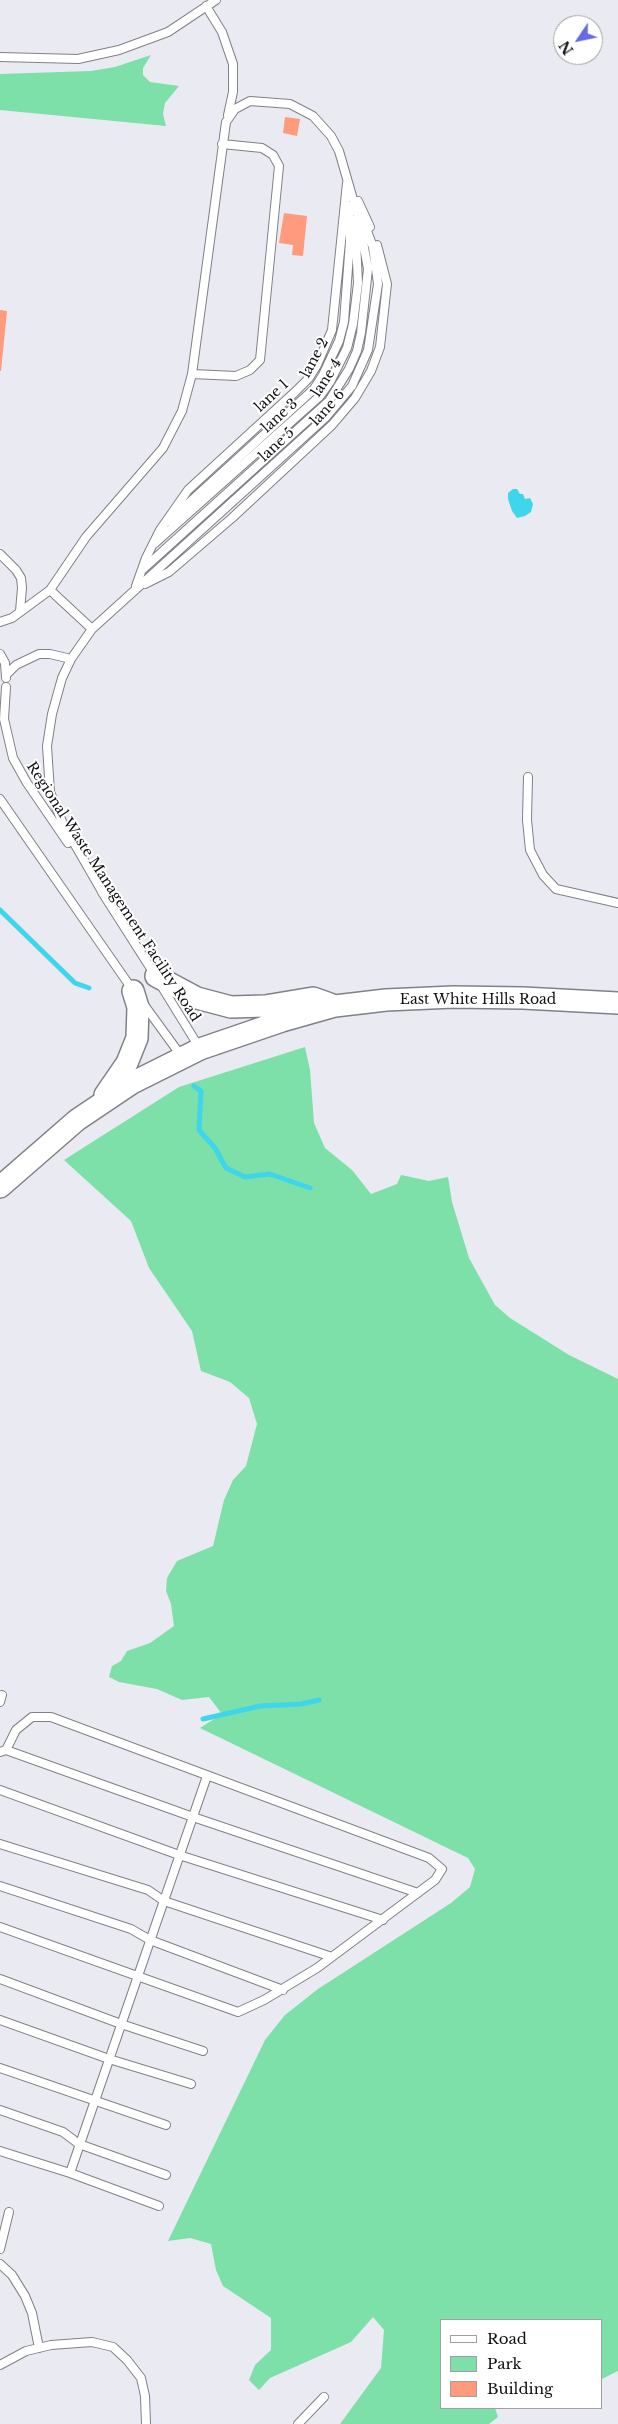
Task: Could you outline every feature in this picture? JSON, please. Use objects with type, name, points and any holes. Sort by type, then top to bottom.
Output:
[{"type":"main road","points":[[156,976],[196,998],[231,1007],[265,1006],[313,998],[334,1006]]},
{"type":"main road","points":[[100,1102],[133,1051],[139,1023],[138,1007],[133,990]]},
{"type":"main road","name":"East White Hills Road","points":[[0,1187],[49,1142],[100,1102],[132,1083],[191,1053],[234,1036],[334,1006],[386,1000],[453,997],[618,1003]]},
{"type":"lane","points":[[0,57],[78,59],[119,50],[168,32],[216,0]]},
{"type":"lane","points":[[0,622],[12,618],[50,590],[86,537],[163,448],[182,411],[192,374],[222,144],[234,92],[233,64],[222,32],[206,6]]},
{"type":"lane","points":[[226,122],[235,108],[250,101],[290,104],[305,111],[313,116],[331,136],[340,152],[348,179]]},
{"type":"lane","points":[[192,374],[236,376],[250,370],[260,360],[279,166],[273,155],[262,148],[222,144]]},
{"type":"lane","name":"lane 1","points":[[136,588],[152,546],[175,506],[197,482],[309,378],[325,348],[332,330],[348,179]]},
{"type":"lane","name":"lane 2","points":[[162,527],[314,389],[323,375],[339,342],[344,322],[348,281],[350,221],[348,179]]},
{"type":"lane","name":"lane 3","points":[[152,546],[320,396],[347,348],[358,283],[356,222],[348,179]]},
{"type":"lane","name":"lane 4","points":[[142,570],[317,413],[339,387],[356,351],[368,283],[366,246],[348,179]]},
{"type":"lane","name":"lane 5","points":[[104,895],[55,808],[47,774],[47,746],[52,714],[71,659],[92,629],[336,407],[352,386],[368,350],[378,284],[373,247],[348,179]]},
{"type":"lane","name":"lane 6","points":[[136,588],[169,572],[232,518],[332,425],[355,398],[371,371],[380,347],[388,284],[374,238],[348,179]]},
{"type":"lane","points":[[0,554],[13,566],[20,578],[22,588],[20,611]]},
{"type":"lane","points":[[50,590],[92,629]]},
{"type":"lane","name":"Regional Waste Management Facility Road","points":[[0,654],[6,675],[4,719],[6,735],[17,768],[104,895],[156,976],[191,1053]]},
{"type":"lane","points":[[6,675],[16,665],[39,654],[50,654],[71,659]]},
{"type":"lane","name":"Regional Waste Management Facility Road","points":[[0,698],[6,687]]},
{"type":"lane","points":[[528,777],[526,820],[530,850],[543,875],[556,889],[618,903]]},
{"type":"lane","points":[[0,799],[133,990],[191,1053]]},
{"type":"lane","points":[[0,1927],[238,2012],[283,1990],[332,1957],[383,1920],[435,1880],[442,1869],[429,1858],[51,1716],[32,1717],[16,1730],[3,1751],[418,1893]]},
{"type":"lane","points":[[70,2173],[207,1776]]},
{"type":"lane","points":[[0,1790],[180,1855],[383,1920]]},
{"type":"lane","points":[[0,1844],[148,1890],[164,1901],[332,1957]]},
{"type":"lane","points":[[0,1886],[131,1930],[150,1940],[283,1990]]},
{"type":"lane","points":[[0,1979],[121,2024],[203,2051]]},
{"type":"lane","points":[[0,2020],[109,2059],[191,2084]]},
{"type":"lane","points":[[0,2068],[166,2125]]},
{"type":"lane","points":[[0,2110],[62,2132],[80,2144],[166,2175]]},
{"type":"lane","points":[[0,2151],[70,2173],[159,2206]]},
{"type":"lane","points":[[0,2248],[9,2212]]},
{"type":"lane","points":[[0,2264],[12,2276],[32,2313],[39,2348]]},
{"type":"lane","points":[[0,2365],[26,2350],[39,2348],[92,2342],[113,2348],[127,2360],[141,2378],[146,2396],[146,2424]]},
{"type":"lane","points":[[298,2424],[324,2397]]},
{"type":"green space","points":[[151,55],[143,68],[143,75],[150,82],[179,86],[165,103],[163,114],[166,126],[0,110],[0,74],[91,71],[115,67]]},
{"type":"green space","points":[[305,1047],[310,1070],[314,1123],[325,1148],[352,1170],[371,1194],[397,1184],[401,1175],[429,1181],[448,1177],[452,1202],[469,1258],[495,1305],[510,1318],[569,1355],[618,1379],[618,2371],[603,2378],[603,2319],[440,2319],[440,2409],[495,2409],[498,2417],[489,2424],[340,2424],[381,2368],[384,2330],[373,2317],[351,2342],[270,2378],[259,2390],[249,2380],[255,2365],[271,2350],[271,2318],[223,2286],[216,2270],[211,2244],[190,2238],[168,2241],[265,2040],[285,2015],[318,1989],[451,1903],[470,1887],[475,1869],[468,1858],[200,1728],[222,1714],[209,1697],[182,1700],[157,1689],[119,1682],[109,1677],[112,1666],[121,1661],[127,1651],[150,1643],[174,1626],[171,1604],[166,1591],[167,1578],[177,1561],[213,1546],[224,1500],[233,1480],[246,1466],[257,1424],[249,1398],[230,1382],[201,1371],[192,1331],[149,1268],[131,1221],[64,1160],[179,1087]]},
{"type":"water","points":[[513,489],[517,489],[520,494],[523,494],[525,499],[530,498],[533,504],[531,512],[525,516],[517,518],[512,511],[508,493]]},
{"type":"building","points":[[285,117],[300,119],[297,136],[283,133]]},
{"type":"building","points":[[284,213],[307,216],[303,256],[292,255],[293,245],[279,243]]},
{"type":"building","points":[[0,310],[7,311],[1,371],[0,371]]},
{"type":"waterway","points":[[0,910],[75,983],[89,988]]},
{"type":"waterway","points":[[194,1086],[201,1091],[199,1130],[215,1148],[226,1168],[245,1177],[270,1174],[310,1188]]},
{"type":"waterway","points":[[203,1719],[260,1706],[301,1704],[319,1700]]}]
